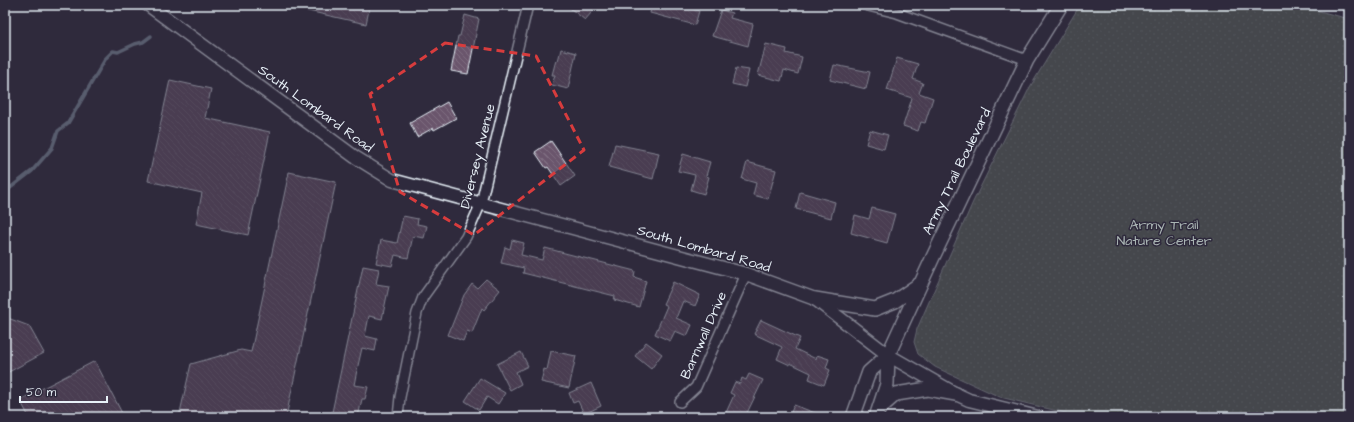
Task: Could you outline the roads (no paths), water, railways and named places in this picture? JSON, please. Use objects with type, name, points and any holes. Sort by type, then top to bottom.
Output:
[{"type":"main road","name":"Army Trail Boulevard","points":[[888,355],[944,232],[1027,60],[1061,5]]},
{"type":"main road","points":[[816,299],[875,308],[895,301],[921,283]]},
{"type":"main road","points":[[877,414],[887,384],[888,355]]},
{"type":"main road","points":[[853,417],[869,372],[888,355]]},
{"type":"main road","points":[[877,414],[896,394],[928,389],[956,394]]},
{"type":"street","name":"South Lombard Road","points":[[148,5],[355,157],[392,180],[746,274],[816,299],[888,355],[956,394],[969,400],[1038,417]]},
{"type":"street","name":"Diversey Avenue","points":[[398,417],[400,397],[416,321],[423,298],[466,237],[481,203],[528,5]]},
{"type":"street","points":[[864,5],[897,13],[1027,60]]},
{"type":"street","name":"Barnwall Drive","points":[[680,402],[696,387],[746,274]]},
{"type":"waterway","points":[[5,192],[32,171],[52,148],[58,131],[68,123],[106,58],[113,51],[118,52],[143,42],[151,36]]},
{"type":"park label","name":"Army Trail Nature Center","points":[[1164,232]]}]
